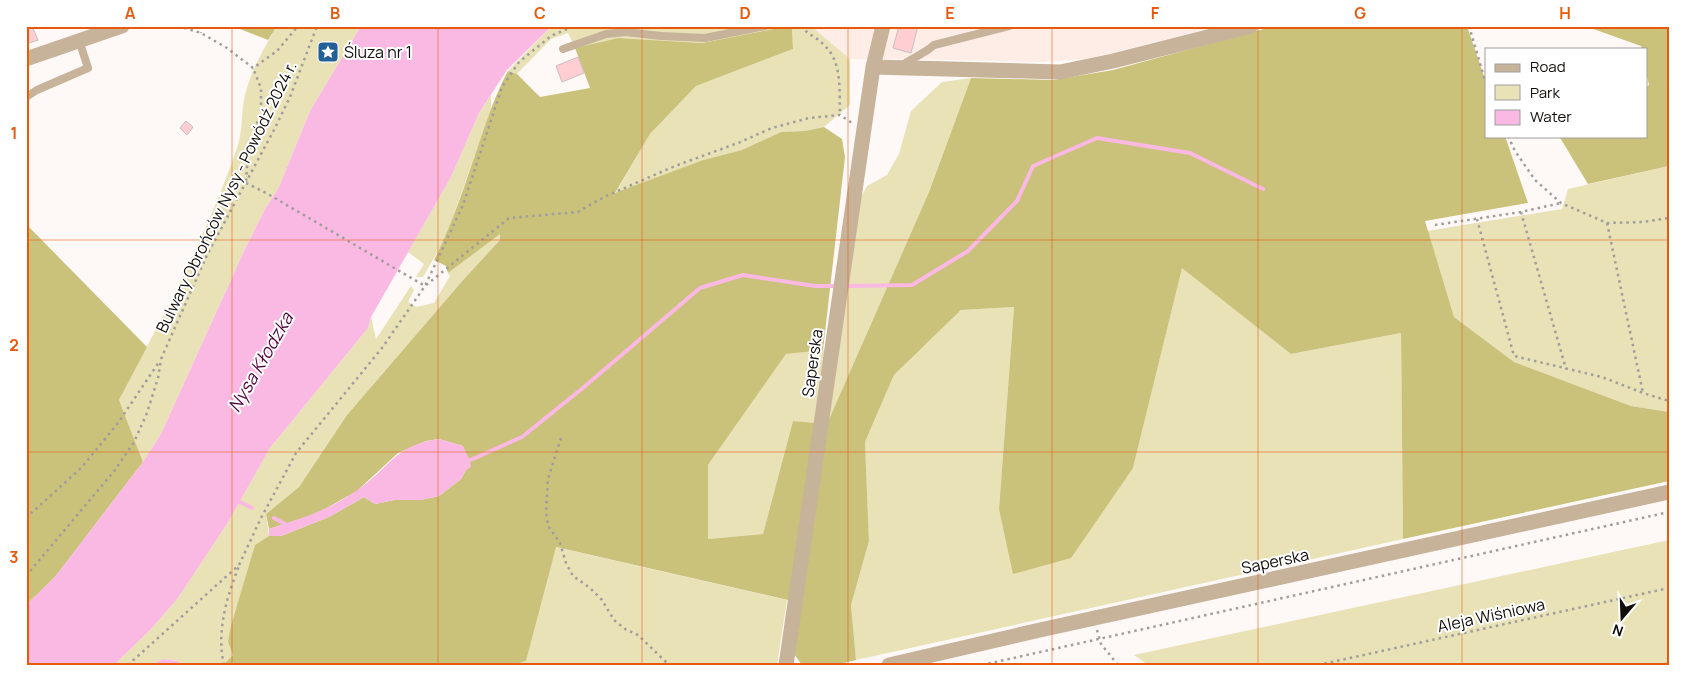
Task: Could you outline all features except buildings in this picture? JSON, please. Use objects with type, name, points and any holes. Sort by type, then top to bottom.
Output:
[{"type":"street","points":[[26,59],[122,26]]},
{"type":"street","name":"Saperska","points":[[786,665],[873,67],[883,26]]},
{"type":"street","points":[[873,67],[1060,72],[1113,61],[1211,31],[1251,26]]},
{"type":"street","name":"Saperska","points":[[889,665],[1669,492]]},
{"type":"lane","points":[[563,49],[612,34],[626,32],[705,38],[765,26]]},
{"type":"lane","points":[[899,68],[912,57],[926,53],[934,45],[1009,26]]},
{"type":"lane","points":[[26,97],[37,90],[88,68],[79,40]]},
{"type":"path","points":[[178,26],[201,33],[227,48],[254,68],[261,88],[260,110],[248,155],[246,183],[425,286]]},
{"type":"path","points":[[199,26],[201,33]]},
{"type":"path","points":[[254,68],[277,52],[298,26]]},
{"type":"path","name":"Bulwary Obrońców Nysy - Powódź 2024 r.","points":[[26,576],[115,470],[134,442],[147,413],[158,378],[161,360],[207,254],[290,97],[316,26]]},
{"type":"path","points":[[224,665],[222,656],[223,624],[229,592],[261,518],[296,453],[382,348],[425,286],[470,187],[502,87],[519,62],[551,36],[574,26]]},
{"type":"path","points":[[425,286],[509,218],[578,212],[604,197],[675,166],[738,143],[772,128],[810,118],[840,115],[839,78],[836,60],[825,45],[801,26]]},
{"type":"path","points":[[1469,26],[1485,81]]},
{"type":"path","points":[[1509,138],[1515,151],[1535,180],[1561,203],[1607,223],[1643,222],[1669,218]]},
{"type":"path","points":[[1435,225],[1520,212],[1561,203]]},
{"type":"path","points":[[1520,212],[1566,368]]},
{"type":"path","points":[[1476,219],[1514,356],[1602,377],[1643,393],[1669,400]]},
{"type":"path","points":[[1607,223],[1643,393]]},
{"type":"path","points":[[26,518],[82,467],[118,423],[161,360]]},
{"type":"path","points":[[561,438],[548,479],[546,512],[548,526],[560,543],[566,563],[574,576],[602,600],[614,620],[638,636],[669,665]]},
{"type":"path","points":[[982,665],[1669,512]]},
{"type":"path","points":[[128,665],[239,566]]},
{"type":"path","name":"Aleja Wiśniowa","points":[[1318,665],[1669,588]]},
{"type":"path","points":[[1094,618],[1099,639],[1118,665]]},
{"type":"shaded area","points":[[232,26],[277,26],[268,40]]},
{"type":"shaded area","points":[[792,26],[793,49],[696,86],[650,134],[615,193],[703,160],[742,150],[781,132],[805,131],[824,127],[842,139],[845,157],[823,350],[786,354],[708,465],[708,539],[763,534],[793,421],[827,424],[929,192],[971,78],[1053,80],[1113,70],[1275,26],[1467,26],[1485,79],[1485,138],[1506,138],[1528,203],[1425,221],[1454,317],[1514,362],[1631,406],[1669,412],[1669,481],[1403,539],[1401,333],[1291,354],[1182,268],[1133,468],[1071,558],[1013,574],[999,509],[1014,307],[961,310],[894,375],[865,442],[869,541],[851,605],[856,660],[836,665],[802,665],[794,654],[801,603],[556,547],[526,661],[513,665],[223,665],[233,655],[228,642],[231,626],[255,545],[269,536],[281,536],[329,517],[364,497],[375,504],[394,500],[421,500],[439,496],[461,479],[470,467],[463,446],[439,439],[426,441],[398,453],[357,491],[316,514],[269,529],[266,514],[299,487],[347,415],[500,240],[500,234],[448,273],[446,266],[434,260],[453,218],[499,89],[508,71],[517,74],[540,97],[590,88],[575,48],[618,38],[702,43]]},
{"type":"shaded area","points":[[811,26],[1219,26],[1087,59],[1039,62],[850,59]]},
{"type":"shaded area","points":[[1585,26],[1669,26],[1669,166],[1588,184],[1560,138],[1648,138],[1648,48],[1642,48],[1641,46]]},
{"type":"shaded area","points":[[26,224],[147,347],[119,400],[143,462],[55,577],[26,605]]},
{"type":"green space","points":[[277,26],[361,26],[310,111],[279,187],[265,209],[244,251],[161,434],[143,462],[119,400],[183,276],[212,213],[239,141],[243,103],[250,80],[260,56]]},
{"type":"green space","points":[[552,26],[788,26],[702,43],[618,38],[575,48],[568,33],[551,39],[517,74],[508,71]]},
{"type":"green space","points":[[792,26],[811,26],[850,59],[850,105],[824,127],[805,131],[781,132],[742,150],[703,160],[615,194],[650,134],[696,86],[793,49]]},
{"type":"green space","points":[[971,78],[929,192],[827,424],[793,421],[763,534],[708,539],[708,465],[786,354],[823,350],[837,351],[858,203],[867,186],[887,175],[899,154],[911,111],[942,82]]},
{"type":"green space","points":[[491,95],[491,109],[446,237],[423,277],[416,277],[424,264],[408,252],[451,177],[479,113]]},
{"type":"green space","points":[[1669,166],[1669,412],[1631,406],[1514,362],[1454,317],[1427,231],[1562,209],[1568,189]]},
{"type":"green space","points":[[500,233],[500,240],[347,415],[299,487],[266,514],[269,536],[255,546],[228,642],[233,655],[223,665],[183,665],[177,661],[163,659],[152,665],[114,665],[152,628],[178,598],[227,524],[270,448],[368,328],[371,317],[376,339],[411,286],[414,290],[408,302],[416,307],[434,303],[450,276],[448,273]]},
{"type":"green space","points":[[1182,267],[1291,354],[1401,333],[1403,539],[856,660],[851,605],[869,541],[865,442],[894,375],[961,310],[1014,307],[999,509],[1133,468]]},
{"type":"green space","points":[[1669,540],[1669,665],[1148,665],[1134,655]]},
{"type":"green space","points":[[555,547],[787,600],[777,665],[513,665],[526,661]]},
{"type":"water","name":"Nysa Kłodzka","points":[[361,26],[552,26],[507,70],[479,113],[451,177],[371,317],[368,328],[270,448],[227,524],[178,598],[152,628],[114,665],[26,665],[26,605],[55,577],[143,462],[161,434],[244,251],[265,209],[279,187],[310,111]]},
{"type":"water","points":[[439,439],[463,446],[471,467],[466,470],[461,479],[439,496],[421,500],[394,500],[375,504],[364,497],[329,517],[281,536],[269,536],[269,529],[292,522],[346,498],[367,483],[402,452],[424,442]]},
{"type":"water","points":[[163,659],[177,661],[183,665],[152,665]]},
{"type":"waterway","points":[[846,286],[912,285],[968,251],[1017,201],[1033,166],[1097,138],[1190,153],[1263,189]]},
{"type":"waterway","points":[[466,462],[522,437],[700,288],[743,275],[815,286],[839,286]]},
{"type":"waterway","points":[[236,500],[252,508]]},
{"type":"waterway","points":[[274,518],[289,526]]},
{"type":"place","name":"Śluza nr 1","points":[[328,52]]}]
